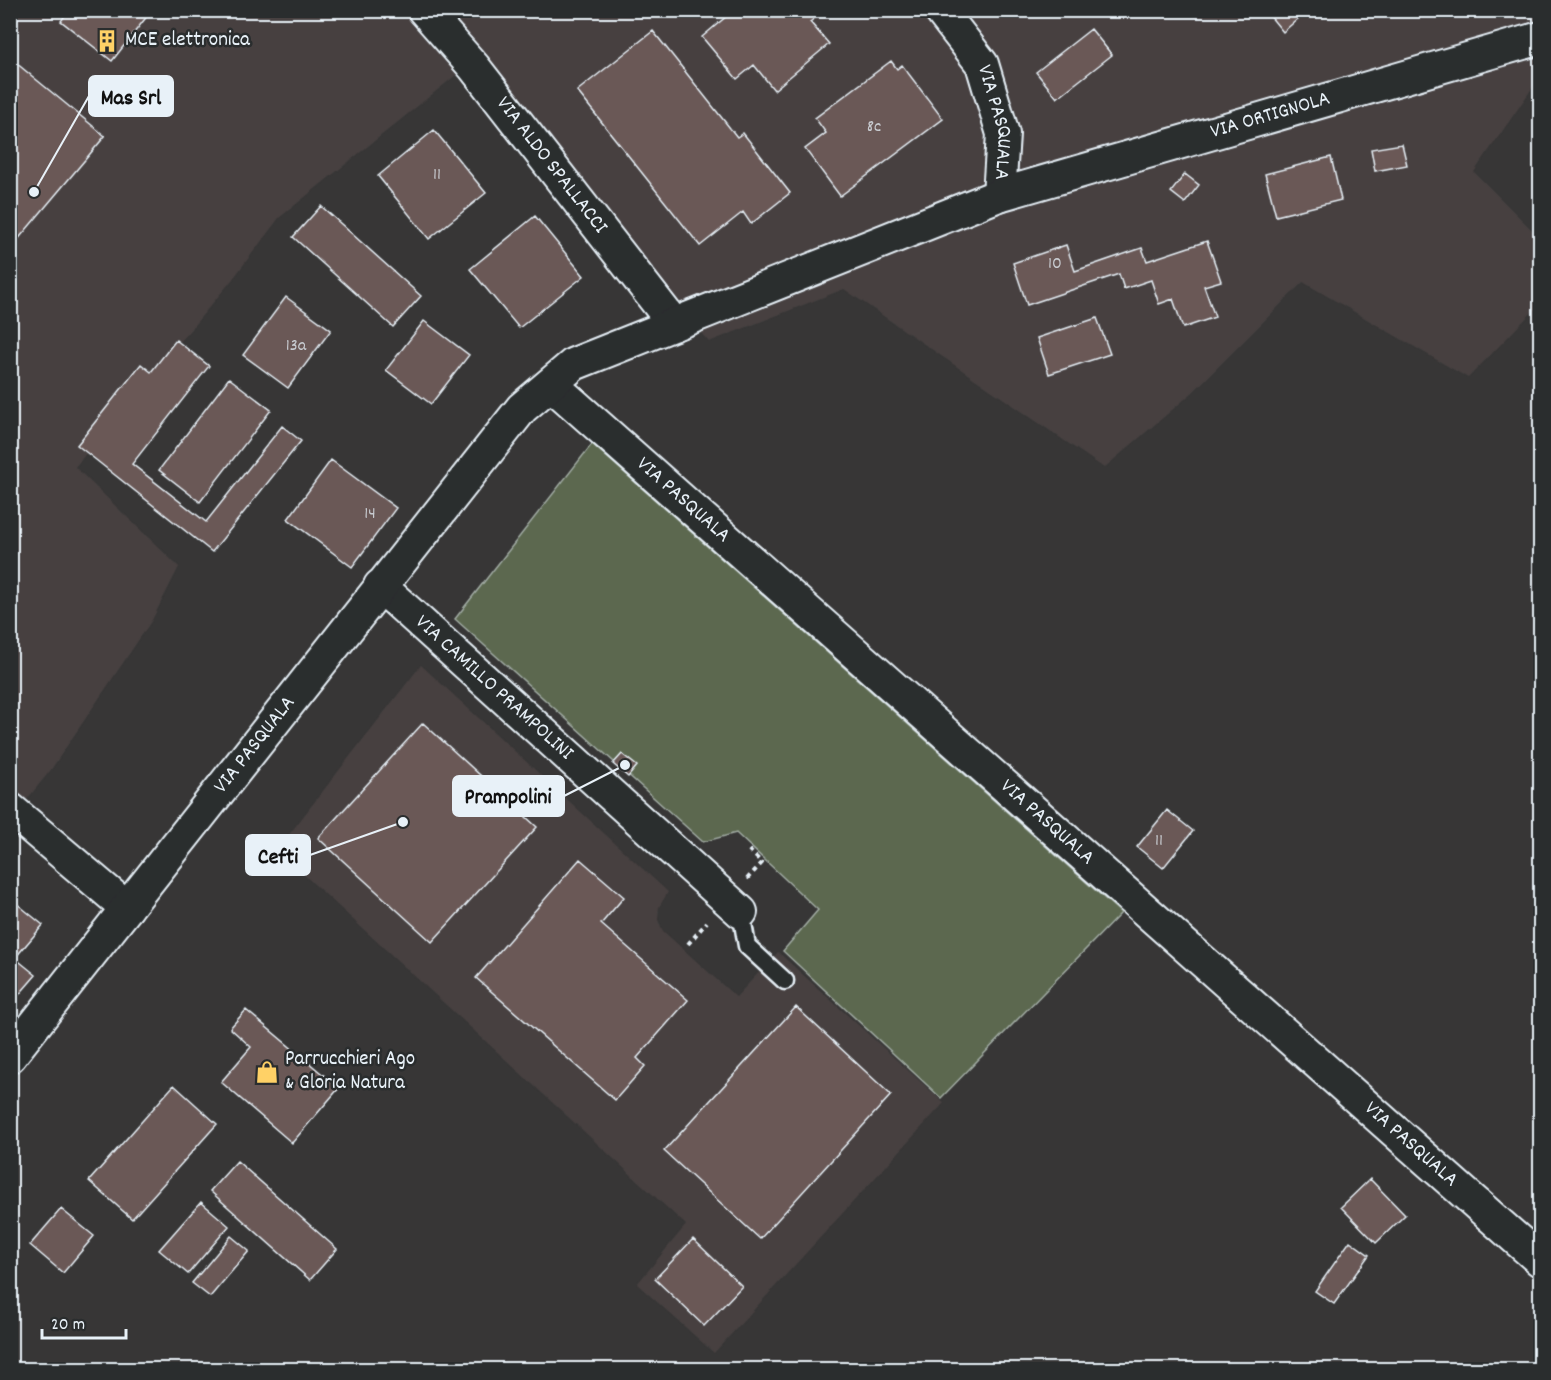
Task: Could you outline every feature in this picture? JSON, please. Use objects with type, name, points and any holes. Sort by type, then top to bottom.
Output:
[{"type":"street","name":"VIA ALDO SPALLACCI","points":[[424,10],[474,68],[674,324]]},
{"type":"street","name":"VIA PASQUALA","points":[[10,1056],[522,408],[574,364],[999,195],[1003,134],[982,64],[940,10]]},
{"type":"street","name":"VIA ORTIGNOLA","points":[[999,195],[1540,39]]},
{"type":"street","name":"VIA PASQUALA","points":[[551,384],[1540,1260]]},
{"type":"street","name":"VIA CAMILLO PRAMPOLINI","points":[[380,586],[741,912]]},
{"type":"street","points":[[10,809],[127,908]]},
{"type":"lane","points":[[741,912],[747,946],[785,981]]},
{"type":"shaded area","points":[[11,11],[1540,11],[1540,77],[1474,172],[1540,238],[1540,304],[1468,378],[1303,282],[1192,393],[1104,468],[844,289],[709,342],[466,67],[279,218],[232,280],[75,467],[179,567],[152,620],[50,771],[11,819]]},
{"type":"shaded area","points":[[421,665],[668,892],[659,907],[658,920],[663,931],[736,997],[778,952],[944,1103],[714,1353],[637,1284],[686,1225],[277,850]]},
{"type":"green space","points":[[592,444],[1121,913],[941,1098],[783,951],[818,910],[736,833],[703,842],[455,619]]},
{"type":"building","name":"MCE elettronica","points":[[69,10],[152,10],[112,61],[61,21]]},
{"type":"building","points":[[734,10],[824,10],[810,22],[829,44],[774,90],[754,65],[737,79],[702,37]]},
{"type":"building","points":[[1265,10],[1308,10],[1283,32]]},
{"type":"building","points":[[1091,29],[1112,55],[1057,98],[1036,72]]},
{"type":"building","points":[[653,31],[737,137],[743,133],[790,193],[751,224],[743,212],[700,246],[577,91]]},
{"type":"building","points":[[10,58],[105,136],[10,249]]},
{"type":"building","points":[[891,61],[897,69],[902,65],[943,119],[840,196],[805,149],[826,133],[815,118]]},
{"type":"building","points":[[434,130],[486,193],[429,239],[378,176]]},
{"type":"building","points":[[1402,144],[1407,165],[1375,171],[1371,149]]},
{"type":"building","points":[[1331,157],[1341,200],[1276,216],[1265,174]]},
{"type":"building","points":[[1185,174],[1199,185],[1185,203],[1171,192]]},
{"type":"building","points":[[321,206],[421,296],[393,327],[293,237]]},
{"type":"building","points":[[535,216],[584,276],[519,328],[470,269]]},
{"type":"building","points":[[1207,241],[1221,281],[1204,286],[1215,317],[1183,328],[1173,299],[1159,304],[1151,280],[1124,289],[1119,274],[1027,305],[1013,263],[1066,245],[1075,271],[1142,248],[1147,261]]},
{"type":"building","points":[[286,297],[331,330],[288,388],[243,355]]},
{"type":"building","points":[[1097,318],[1110,354],[1049,374],[1037,338]]},
{"type":"building","points":[[424,321],[469,355],[431,404],[386,370]]},
{"type":"building","points":[[176,340],[209,366],[132,464],[206,522],[282,426],[301,441],[212,552],[77,445],[141,364],[151,372]]},
{"type":"building","points":[[229,378],[271,410],[200,502],[159,470]]},
{"type":"building","points":[[331,460],[396,508],[352,567],[288,519]]},
{"type":"building","points":[[423,723],[537,827],[432,942],[318,838]]},
{"type":"building","points":[[622,754],[637,766],[628,777],[613,764]]},
{"type":"building","points":[[1167,810],[1193,831],[1163,868],[1137,847]]},
{"type":"building","points":[[580,859],[624,897],[601,924],[688,1000],[637,1058],[645,1066],[615,1100],[476,978]]},
{"type":"building","points":[[10,898],[43,925],[15,958],[36,975],[10,1005]]},
{"type":"building","points":[[796,1007],[891,1095],[760,1239],[664,1151]]},
{"type":"building","points":[[246,1010],[339,1088],[292,1143],[221,1082],[251,1047],[230,1028]]},
{"type":"building","points":[[174,1085],[217,1124],[132,1219],[89,1181]]},
{"type":"building","points":[[237,1161],[337,1249],[310,1280],[210,1191]]},
{"type":"building","points":[[1370,1179],[1405,1215],[1376,1243],[1341,1207]]},
{"type":"building","points":[[201,1202],[229,1226],[188,1274],[159,1250]]},
{"type":"building","points":[[61,1209],[94,1236],[63,1273],[30,1245]]},
{"type":"building","points":[[231,1236],[249,1251],[210,1297],[192,1283]]},
{"type":"building","points":[[693,1239],[742,1286],[704,1326],[655,1279]]},
{"type":"building","points":[[1350,1241],[1369,1255],[1334,1304],[1315,1291]]},
{"type":"place","name":"MCE elettronica","points":[[107,41]]},
{"type":"place","name":"Mas Srl","points":[[34,192]]},
{"type":"place","name":"Prampolini","points":[[625,765]]},
{"type":"place","name":"Cefti","points":[[403,822]]},
{"type":"place","name":"Parrucchieri Ago & Gloria Natura","points":[[267,1072]]}]
